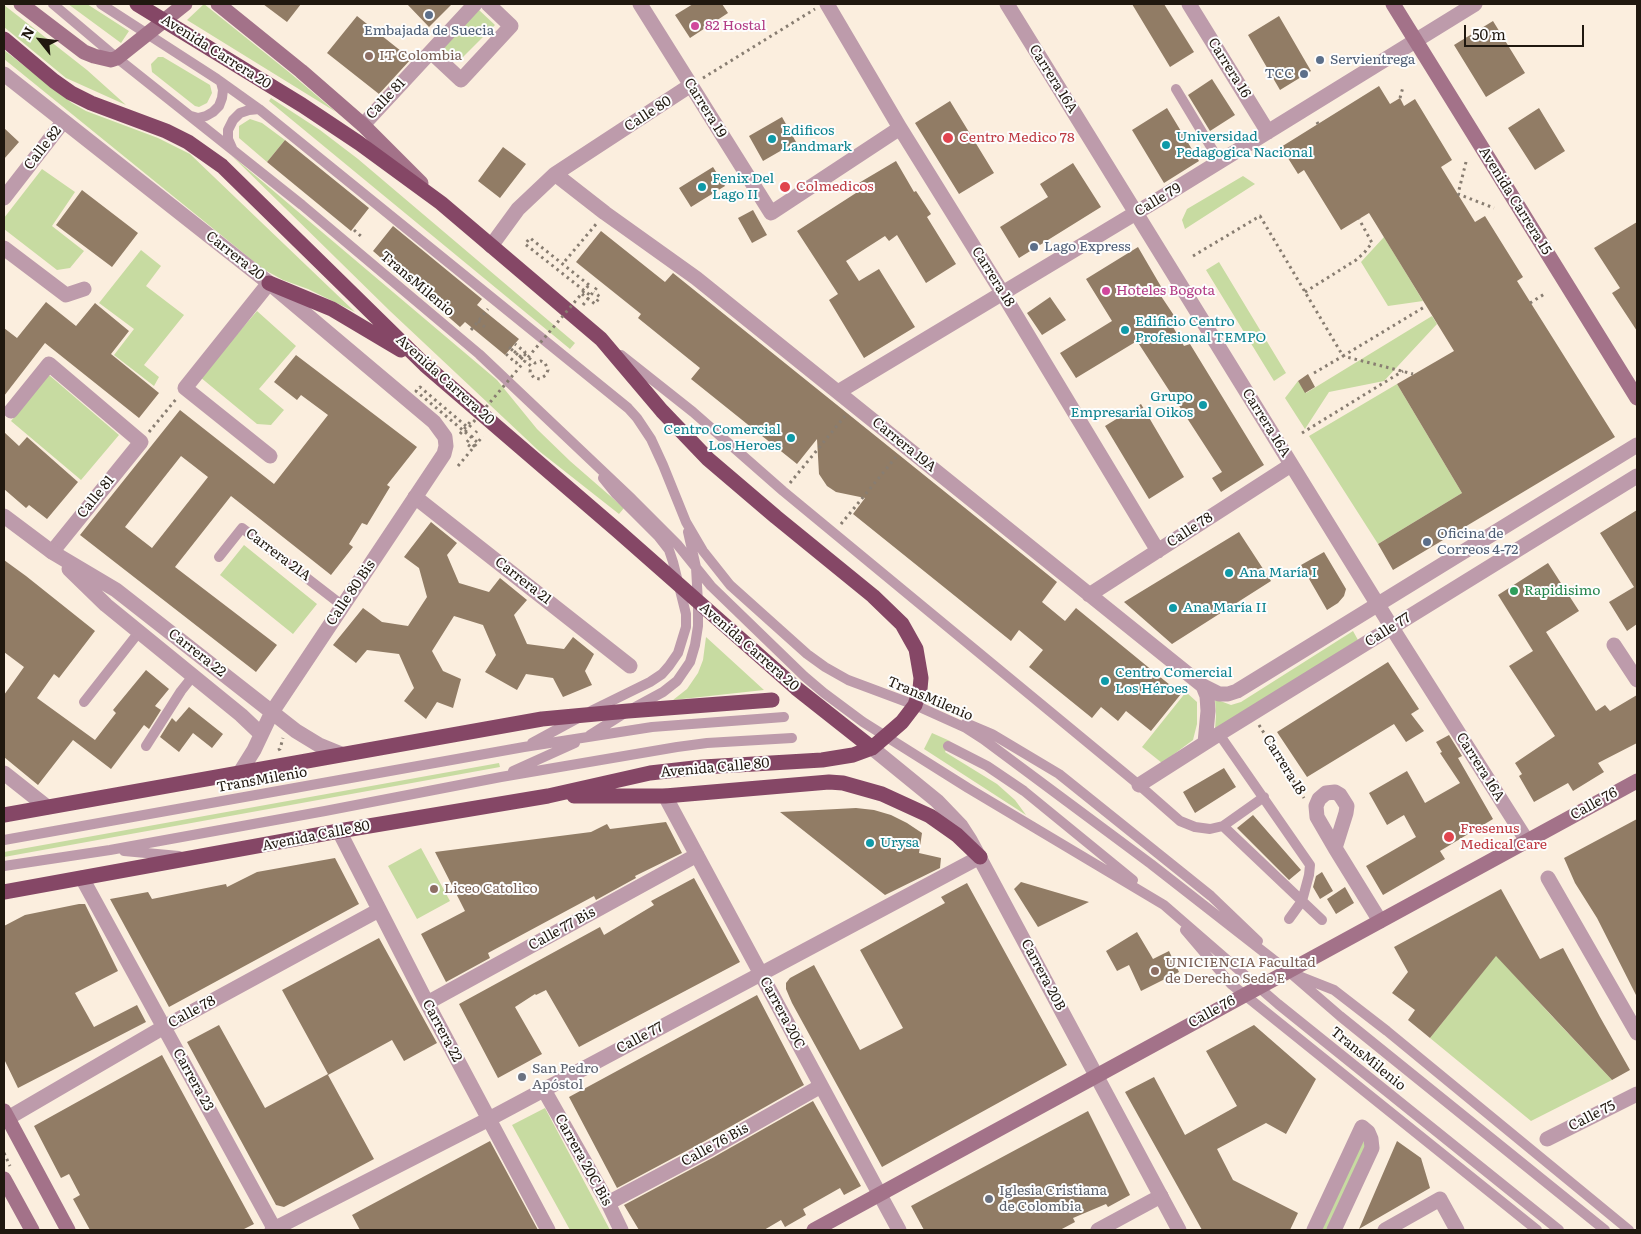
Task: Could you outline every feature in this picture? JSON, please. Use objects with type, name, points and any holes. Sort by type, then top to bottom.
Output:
[{"type":"highway","name":"Avenida Carrera 20","points":[[137,4],[302,105],[359,143],[441,203],[601,339]]},
{"type":"highway","name":"Avenida Carrera 20","points":[[4,39],[71,93],[91,103],[166,131],[188,142],[222,166],[425,365],[618,530],[796,688],[872,748]]},
{"type":"highway","points":[[270,283],[332,309],[425,365]]},
{"type":"highway","points":[[601,339],[662,411],[708,459],[873,596],[902,624],[916,649],[920,667],[920,689],[916,705]]},
{"type":"highway","points":[[4,815],[542,719],[772,700]]},
{"type":"highway","name":"Avenida Calle 80","points":[[4,892],[339,831],[548,796],[650,773],[703,767],[828,760],[853,756],[872,748],[902,722],[916,705]]},
{"type":"highway","points":[[548,796],[665,796],[829,782],[843,783],[882,794],[930,816],[957,836],[980,857]]},
{"type":"main road","points":[[21,4],[84,52],[105,60],[117,58],[186,4]]},
{"type":"main road","name":"Avenida Carrera 20","points":[[218,4],[301,71],[363,125],[441,203]]},
{"type":"main road","name":"Avenida Carrera 15","points":[[1393,4],[1637,398]]},
{"type":"main road","name":"Calle 76","points":[[814,1230],[1636,783]]},
{"type":"main road","points":[[6,1115],[68,1230]]},
{"type":"main road","points":[[4,1179],[32,1230]]},
{"type":"street","name":"Calle 81","points":[[363,125],[476,4]]},
{"type":"street","points":[[430,52],[461,80],[511,26],[488,4]]},
{"type":"street","name":"Carrera 19","points":[[640,4],[770,213],[900,128]]},
{"type":"street","name":"Carrera 16A","points":[[1007,4],[1391,627],[1527,841]]},
{"type":"street","name":"Carrera 16","points":[[1189,4],[1268,132]]},
{"type":"street","name":"Calle 79","points":[[838,392],[1220,162],[1475,4]]},
{"type":"street","name":"Carrera 18","points":[[821,6],[900,128],[1003,294],[1158,551]]},
{"type":"street","name":"Carrera 20","points":[[4,74],[270,283],[434,422],[445,437],[444,454]]},
{"type":"street","name":"Calle 80","points":[[491,246],[518,209],[555,174],[691,85]]},
{"type":"street","name":"Calle 82","points":[[4,198],[63,122]]},
{"type":"street","name":"Carrera 19A","points":[[555,174],[605,213],[696,278],[1203,686]]},
{"type":"street","points":[[4,248],[66,295],[84,289]]},
{"type":"street","points":[[270,283],[185,388],[270,456]]},
{"type":"street","points":[[10,411],[49,364],[141,442]]},
{"type":"street","name":"Calle 81","points":[[52,552],[141,442]]},
{"type":"street","name":"Calle 77","points":[[1203,686],[1219,694],[1237,692],[1637,445]]},
{"type":"street","name":"Calle 80 Bis","points":[[260,734],[272,712],[444,454]]},
{"type":"street","name":"Calle 78","points":[[1089,595],[1291,465]]},
{"type":"street","name":"Calle 77","points":[[1139,785],[1637,476]]},
{"type":"street","name":"Carrera 21","points":[[415,497],[630,666]]},
{"type":"street","name":"Carrera 22","points":[[4,516],[52,552],[116,590],[306,738],[341,754]]},
{"type":"street","name":"Carrera 22","points":[[52,552],[106,605],[255,727],[260,734]]},
{"type":"street","points":[[1614,646],[1637,680]]},
{"type":"street","points":[[1203,686],[1207,696],[1208,711],[1205,743]]},
{"type":"street","points":[[239,774],[254,750],[260,734]]},
{"type":"street","name":"Carrera 20B","points":[[872,748],[912,779],[948,811],[966,833],[1179,1230]]},
{"type":"street","points":[[4,773],[47,807]]},
{"type":"street","name":"Carrera 18","points":[[1316,817],[1316,806],[1319,799],[1326,793],[1335,792],[1340,795],[1346,806],[1346,813],[1335,848]]},
{"type":"street","name":"Carrera 20C","points":[[665,796],[899,1230]]},
{"type":"street","points":[[1316,817],[1380,921]]},
{"type":"street","name":"Carrera 22","points":[[339,831],[427,1003],[548,1230]]},
{"type":"street","name":"Calle 77 Bis","points":[[427,1003],[697,855]]},
{"type":"street","name":"Calle 77","points":[[274,1230],[544,1090],[980,857]]},
{"type":"street","name":"Carrera 23","points":[[82,878],[274,1230]]},
{"type":"street","points":[[1548,878],[1637,1034]]},
{"type":"street","name":"Calle 78","points":[[6,1115],[379,910]]},
{"type":"street","name":"Calle 76 Bis","points":[[608,1204],[821,1086]]},
{"type":"street","name":"Carrera 20C Bis","points":[[544,1090],[621,1230]]},
{"type":"street","name":"Calle 75","points":[[1547,1139],[1637,1094]]},
{"type":"street","points":[[1314,1230],[1362,1127],[1372,1139],[1372,1148],[1334,1230]]},
{"type":"street","points":[[1098,1230],[1161,1196]]},
{"type":"street","points":[[1385,1230],[1440,1200],[1457,1230]]},
{"type":"lane","name":"TransMilenio","points":[[53,4],[117,58],[232,148],[479,354],[664,531],[711,586],[804,676],[863,722],[1005,811],[1164,905],[1231,984],[1537,1230]]},
{"type":"lane","points":[[101,4],[221,82],[259,110],[628,408],[651,439],[686,522]]},
{"type":"lane","points":[[190,116],[198,118],[206,116],[219,106],[222,98],[221,82]]},
{"type":"lane","points":[[1176,89],[1220,162]]},
{"type":"lane","points":[[232,148],[228,139],[228,130],[233,120],[249,110],[259,110]]},
{"type":"lane","name":"Avenida Carrera 20","points":[[601,339],[692,412],[1180,821],[1195,828],[1210,829],[1223,826]]},
{"type":"lane","name":"TransMilenio","points":[[524,747],[650,682],[669,666],[681,646],[686,626],[686,614],[680,586],[668,550],[646,524],[616,494],[578,447]]},
{"type":"lane","name":"TransMilenio","points":[[500,777],[587,737],[663,692],[677,681],[690,662],[698,626],[696,567],[686,522]]},
{"type":"lane","name":"TransMilenio","points":[[686,522],[703,551],[730,585],[807,654],[848,680],[916,705],[983,739],[1204,905],[1288,971],[1340,1016],[1605,1230]]},
{"type":"lane","name":"Carrera 21A","points":[[219,557],[242,528],[343,606]]},
{"type":"lane","points":[[84,702],[139,632]]},
{"type":"lane","points":[[146,746],[181,691],[193,676]]},
{"type":"lane","name":"TransMilenio","points":[[4,840],[652,726],[784,717]]},
{"type":"lane","name":"TransMilenio","points":[[962,721],[992,734],[1059,774],[1211,896],[1288,971],[1334,990],[1629,1230]]},
{"type":"lane","points":[[1219,734],[1310,865],[1310,875],[1302,901],[1289,919]]},
{"type":"lane","name":"TransMilenio","points":[[4,866],[110,850],[500,777],[677,747],[707,743],[792,738]]},
{"type":"lane","name":"TransMilenio","points":[[948,746],[987,766],[1024,792],[1164,905],[1293,1017],[1559,1230]]},
{"type":"lane","points":[[1264,797],[1223,826],[1322,920]]},
{"type":"lane","name":"TransMilenio","points":[[110,850],[199,858]]},
{"type":"path","points":[[691,85],[821,6]]},
{"type":"path","points":[[1400,98],[1403,87]]},
{"type":"path","points":[[1466,162],[1458,194],[1494,208]]},
{"type":"path","points":[[565,261],[605,213]]},
{"type":"path","points":[[1193,256],[1260,216],[1343,356],[1413,374]]},
{"type":"path","points":[[1305,292],[1356,260],[1372,243],[1359,219]]},
{"type":"path","points":[[465,432],[582,294],[586,289],[589,285],[530,238],[525,244],[583,290],[591,296]]},
{"type":"path","points":[[574,316],[598,286]]},
{"type":"path","points":[[582,294],[595,304],[600,297],[594,292]]},
{"type":"path","points":[[1530,303],[1546,293]]},
{"type":"path","points":[[1314,373],[1426,306]]},
{"type":"path","points":[[471,330],[488,308]]},
{"type":"path","points":[[478,321],[486,328]]},
{"type":"path","points":[[515,344],[523,354]]},
{"type":"path","points":[[510,348],[523,354],[533,361],[542,362],[546,365],[548,371],[544,377],[537,379],[532,376],[531,366],[510,348]]},
{"type":"path","points":[[506,354],[516,363],[523,354]]},
{"type":"path","points":[[1302,433],[1403,372]]},
{"type":"path","points":[[466,426],[420,387],[416,391],[471,437],[476,442],[472,448],[466,443],[472,437],[477,431]]},
{"type":"path","points":[[141,442],[185,388]]},
{"type":"path","points":[[784,491],[854,405]]},
{"type":"path","points":[[458,466],[483,436]]},
{"type":"path","points":[[834,532],[905,446]]},
{"type":"path","name":"Carrera 18","points":[[1252,714],[1316,817]]},
{"type":"green space","points":[[68,4],[87,4],[129,31],[121,43]]},
{"type":"green space","points":[[204,4],[290,73],[336,112],[187,20]]},
{"type":"green space","points":[[4,5],[87,70],[126,105],[66,78],[4,27]]},
{"type":"green space","points":[[479,10],[495,25],[458,62],[443,47]]},
{"type":"green space","points":[[4,50],[72,103],[86,111],[158,138],[190,154],[355,312],[263,269],[4,59]]},
{"type":"green space","points":[[158,57],[163,57],[210,85],[212,93],[207,103],[199,107],[195,106],[152,72],[151,64]]},
{"type":"green space","points":[[271,98],[320,130],[358,159],[575,343],[570,349],[269,101]]},
{"type":"green space","points":[[250,119],[262,123],[285,140],[267,162],[239,138],[239,126]]},
{"type":"green space","points":[[231,155],[497,380],[537,429],[570,461],[624,508],[619,514],[539,451],[390,311]]},
{"type":"green space","points":[[42,169],[75,192],[52,226],[84,251],[70,268],[57,270],[4,229],[4,218]]},
{"type":"green space","points":[[1243,176],[1255,184],[1185,229],[1182,220],[1187,209]]},
{"type":"green space","points":[[1384,237],[1423,301],[1388,306],[1361,262]]},
{"type":"green space","points":[[141,250],[161,266],[146,286],[184,315],[144,365],[159,377],[154,386],[114,355],[134,329],[99,303]]},
{"type":"green space","points":[[1219,262],[1286,373],[1274,381],[1206,270]]},
{"type":"green space","points":[[257,311],[296,346],[259,389],[284,410],[271,425],[257,424],[200,377]]},
{"type":"green space","points":[[1432,316],[1437,324],[1384,381],[1329,392],[1305,429],[1285,398],[1298,381],[1306,393]]},
{"type":"green space","points":[[49,375],[119,435],[81,480],[11,421]]},
{"type":"green space","points":[[1397,384],[1462,493],[1378,544],[1309,436]]},
{"type":"green space","points":[[244,545],[317,604],[293,634],[220,575]]},
{"type":"green space","points":[[1353,631],[1358,640],[1215,730],[1215,699],[1231,705],[1241,702]]},
{"type":"green space","points":[[706,637],[764,690],[673,700],[687,689],[698,673],[703,660]]},
{"type":"green space","points":[[1186,692],[1197,702],[1197,724],[1193,740],[1162,763],[1142,747]]},
{"type":"green space","points":[[932,733],[950,741],[945,752],[997,784],[1015,800],[1026,815],[924,749]]},
{"type":"green space","points":[[499,763],[500,767],[4,857],[4,852]]},
{"type":"green space","points":[[421,848],[450,901],[417,919],[388,866]]},
{"type":"green space","points":[[1496,955],[1612,1080],[1531,1121],[1430,1038]]},
{"type":"green space","points":[[545,1108],[610,1230],[570,1230],[512,1125]]},
{"type":"green space","points":[[1363,1139],[1366,1150],[1328,1230],[1320,1230]]},
{"type":"building","points":[[263,4],[301,4],[287,22]]},
{"type":"building","name":"Embajada de Suecia","points":[[407,4],[452,4],[429,27]]},
{"type":"building","name":"82 Hostal","points":[[693,4],[722,4],[728,13],[690,38],[675,15]]},
{"type":"building","points":[[1132,4],[1164,4],[1194,52],[1170,67]]},
{"type":"building","name":"IT Colombia","points":[[357,16],[411,59],[379,94],[327,53]]},
{"type":"building","points":[[1279,16],[1311,71],[1280,90],[1248,35]]},
{"type":"building","points":[[1493,21],[1525,73],[1486,97],[1454,45]]},
{"type":"building","points":[[1212,79],[1235,115],[1210,131],[1188,95]]},
{"type":"building","points":[[1379,86],[1390,104],[1400,98],[1404,106],[1415,99],[1452,160],[1441,167],[1475,222],[1485,216],[1523,277],[1517,281],[1615,437],[1393,570],[1378,544],[1462,493],[1397,384],[1454,351],[1369,213],[1341,230],[1304,170],[1298,174],[1281,147]]},
{"type":"building","name":"Centro Medico 78","points":[[950,101],[994,173],[959,194],[915,123]]},
{"type":"building","name":"Universidad Pedagogica Nacional","points":[[1167,108],[1199,161],[1164,183],[1132,130]]},
{"type":"building","points":[[1539,108],[1565,151],[1535,170],[1508,128]]},
{"type":"building","name":"Edificos Landmark","points":[[782,117],[796,142],[763,161],[749,136]]},
{"type":"building","points":[[4,128],[19,142],[4,159]]},
{"type":"building","points":[[285,140],[369,208],[351,231],[267,162]]},
{"type":"building","points":[[503,147],[526,164],[500,198],[478,181]]},
{"type":"building","points":[[896,161],[914,192],[916,191],[931,214],[927,217],[956,264],[926,283],[897,235],[889,241],[885,236],[846,261],[859,281],[879,269],[915,327],[864,358],[829,300],[838,294],[797,231],[856,193],[852,187]]},
{"type":"building","points":[[1073,163],[1101,207],[1019,258],[1000,227],[1048,197],[1040,184]]},
{"type":"building","name":"Fenix Del Lago II","points":[[713,167],[725,186],[691,207],[679,188]]},
{"type":"building","points":[[82,190],[138,233],[112,267],[56,225]]},
{"type":"building","points":[[753,210],[767,235],[752,243],[738,218]]},
{"type":"building","points":[[1637,222],[1637,331],[1612,293],[1620,288],[1594,248]]},
{"type":"building","points":[[393,226],[482,299],[477,305],[519,339],[505,355],[465,322],[460,327],[373,251]]},
{"type":"building","name":"Centro Comercial Los Heroes","points":[[601,231],[665,282],[673,273],[1057,582],[1042,602],[1065,621],[1076,608],[1181,694],[1151,731],[1126,711],[1118,721],[1101,707],[1092,718],[1029,667],[1043,650],[1019,630],[1011,641],[853,514],[865,498],[836,492],[827,486],[819,474],[817,439],[797,464],[691,379],[700,368],[638,318],[641,314],[576,262]]},
{"type":"building","points":[[1138,247],[1163,290],[1159,293],[1175,317],[1169,320],[1184,346],[1190,344],[1264,465],[1221,492],[1212,478],[1222,472],[1137,341],[1076,378],[1060,353],[1112,321],[1086,279]]},
{"type":"building","points":[[1050,297],[1066,320],[1042,335],[1027,313]]},
{"type":"building","points":[[46,302],[76,326],[95,303],[129,331],[111,354],[159,393],[139,418],[45,343],[4,396],[4,328],[17,338]]},
{"type":"building","points":[[296,355],[417,447],[387,485],[390,487],[367,525],[362,523],[349,544],[353,547],[331,575],[231,496],[175,567],[277,645],[256,672],[80,535],[180,410],[274,484],[328,415],[301,395],[297,400],[274,382]],"holes":[[[181,456],[208,477],[152,548],[125,527]]]},
{"type":"building","points":[[1308,374],[1315,387],[1305,393],[1298,381]]},
{"type":"building","points":[[1141,404],[1184,477],[1149,499],[1105,426]]},
{"type":"building","points":[[4,432],[19,446],[27,437],[78,482],[47,519],[29,505],[26,508],[4,489]]},
{"type":"building","points":[[1637,510],[1637,624],[1627,631],[1609,602],[1634,587],[1600,533]]},
{"type":"building","points":[[431,522],[457,543],[447,555],[459,583],[489,592],[500,578],[527,600],[514,615],[527,644],[564,649],[573,637],[594,654],[585,671],[592,685],[563,697],[553,678],[526,674],[517,690],[485,672],[496,655],[483,625],[454,616],[432,651],[443,671],[461,679],[453,708],[437,702],[426,719],[404,701],[414,688],[399,654],[367,650],[356,663],[333,645],[363,608],[382,622],[408,626],[427,597],[419,568],[404,557]]},
{"type":"building","points":[[1239,532],[1271,581],[1172,644],[1124,602]]},
{"type":"building","points":[[1324,552],[1346,589],[1344,596],[1338,603],[1327,610],[1301,565]]},
{"type":"building","points":[[4,560],[95,631],[59,678],[54,674],[37,698],[95,740],[116,713],[113,710],[146,670],[169,689],[155,706],[161,710],[149,729],[144,725],[111,769],[73,740],[38,785],[4,757],[4,695],[24,667],[4,652]]},
{"type":"building","points":[[1548,563],[1579,611],[1546,632],[1596,711],[1605,705],[1610,711],[1637,695],[1637,743],[1598,763],[1604,772],[1573,791],[1568,783],[1534,802],[1519,776],[1522,774],[1515,763],[1555,736],[1509,666],[1533,651],[1498,595]]},
{"type":"building","points":[[1388,662],[1419,709],[1411,714],[1424,731],[1406,742],[1394,724],[1307,777],[1277,732]]},
{"type":"building","points":[[189,707],[223,734],[212,748],[193,733],[179,752],[160,737],[172,718],[176,722]]},
{"type":"building","points":[[1449,735],[1462,756],[1458,758],[1493,819],[1440,851],[1445,859],[1383,895],[1366,866],[1416,837],[1404,815],[1387,825],[1369,793],[1407,771],[1425,803],[1460,783],[1440,753],[1442,752],[1436,742]]},
{"type":"building","points":[[1224,768],[1236,787],[1195,813],[1183,792]]},
{"type":"building","name":"Urysa","points":[[856,808],[874,810],[891,815],[922,833],[919,853],[941,858],[940,868],[885,895],[780,812]]},
{"type":"building","points":[[1253,815],[1301,870],[1289,880],[1237,828]]},
{"type":"building","points":[[1637,819],[1637,997],[1597,918],[1575,883],[1564,858]]},
{"type":"building","points":[[666,822],[682,853],[635,876],[636,878],[596,900],[594,896],[488,953],[490,958],[446,982],[421,934],[465,911],[435,852],[591,832],[607,824],[610,829]]},
{"type":"building","points":[[335,858],[359,904],[169,1007],[110,899],[148,892],[152,899],[226,884],[227,887],[257,872]]},
{"type":"building","points":[[1322,872],[1333,891],[1320,899],[1313,887],[1316,876]]},
{"type":"building","points":[[694,878],[740,962],[579,1047],[546,990],[535,994],[515,1007],[542,1054],[498,1078],[459,1004],[600,927],[604,935],[654,905],[651,901]]},
{"type":"building","points":[[1021,882],[1089,902],[1038,927],[1014,889]]},
{"type":"building","points":[[967,883],[1067,1065],[882,1167],[792,1003],[786,989],[786,983],[790,978],[814,965],[860,1050],[903,1028],[860,950],[945,903],[941,897]]},
{"type":"building","points":[[1345,887],[1354,903],[1336,914],[1327,899]]},
{"type":"building","points":[[1501,889],[1540,959],[1563,948],[1630,1070],[1612,1080],[1496,956],[1430,1038],[1408,1020],[1415,1010],[1392,993],[1408,972],[1394,947]]},
{"type":"building","points":[[85,904],[118,971],[75,993],[94,1027],[137,1005],[146,1022],[18,1088],[4,1059],[4,926],[25,915]]},
{"type":"building","points":[[1137,932],[1153,959],[1169,951],[1179,972],[1141,991],[1129,965],[1117,971],[1106,951]]},
{"type":"building","points":[[379,938],[437,1043],[404,1061],[392,1040],[328,1075],[374,1159],[284,1207],[276,1205],[187,1042],[219,1025],[265,1108],[328,1074],[282,990]]},
{"type":"building","points":[[757,995],[804,1085],[617,1188],[569,1097]]},
{"type":"building","points":[[1254,1025],[1316,1079],[1286,1134],[1266,1123],[1217,1149],[1233,1180],[1298,1213],[1290,1230],[1202,1230],[1125,1092],[1154,1077],[1185,1135],[1237,1106],[1206,1051]]},
{"type":"building","points":[[162,1055],[254,1224],[242,1230],[90,1230],[73,1199],[80,1195],[69,1174],[61,1178],[34,1126]]},
{"type":"building","points":[[813,1101],[861,1186],[844,1195],[840,1188],[803,1209],[806,1215],[785,1227],[781,1220],[764,1230],[639,1230],[624,1205]]},
{"type":"building","points":[[1088,1111],[1130,1195],[1108,1207],[1106,1204],[1073,1218],[1075,1222],[1060,1230],[924,1230],[911,1206]]},
{"type":"building","points":[[490,1141],[538,1230],[360,1230],[352,1215]]},
{"type":"building","points":[[1397,1141],[1421,1158],[1430,1188],[1359,1229]]},
{"type":"place","name":"Embajada de Suecia","points":[[429,15]]},
{"type":"place","name":"82 Hostal","points":[[695,26]]},
{"type":"place","name":"IT Colombia","points":[[369,56]]},
{"type":"place","name":"Servientrega","points":[[1320,60]]},
{"type":"place","name":"TCC","points":[[1304,74]]},
{"type":"place","name":"Centro Medico 78","points":[[948,138]]},
{"type":"place","name":"Edificos Landmark","points":[[772,139]]},
{"type":"place","name":"Universidad Pedagogica Nacional","points":[[1166,145]]},
{"type":"place","name":"Fenix Del Lago II","points":[[702,187]]},
{"type":"place","name":"Colmedicos","points":[[785,187]]},
{"type":"place","name":"Lago Express","points":[[1034,247]]},
{"type":"place","name":"Hoteles Bogota","points":[[1106,291]]},
{"type":"place","name":"Edificio Centro Profesional TEMPO","points":[[1125,330]]},
{"type":"place","name":"Grupo Empresarial Oikos","points":[[1203,405]]},
{"type":"place","name":"Centro Comercial Los Heroes","points":[[791,438]]},
{"type":"place","name":"Oficina de Correos 4-72","points":[[1427,542]]},
{"type":"place","name":"Ana María I","points":[[1229,573]]},
{"type":"place","name":"Rapidisimo","points":[[1514,591]]},
{"type":"place","name":"Ana María II","points":[[1173,608]]},
{"type":"place","name":"Centro Comercial Los Héroes","points":[[1105,681]]},
{"type":"place","name":"Fresenus Medical Care","points":[[1449,837]]},
{"type":"place","name":"Urysa","points":[[870,843]]},
{"type":"place","name":"Liceo Catolico","points":[[434,889]]},
{"type":"place","name":"UNICIENCIA Facultad de Derecho Sede E","points":[[1155,971]]},
{"type":"place","name":"San Pedro Apóstol","points":[[522,1077]]},
{"type":"place","name":"Iglesia Cristiana de Colombia","points":[[989,1199]]}]
